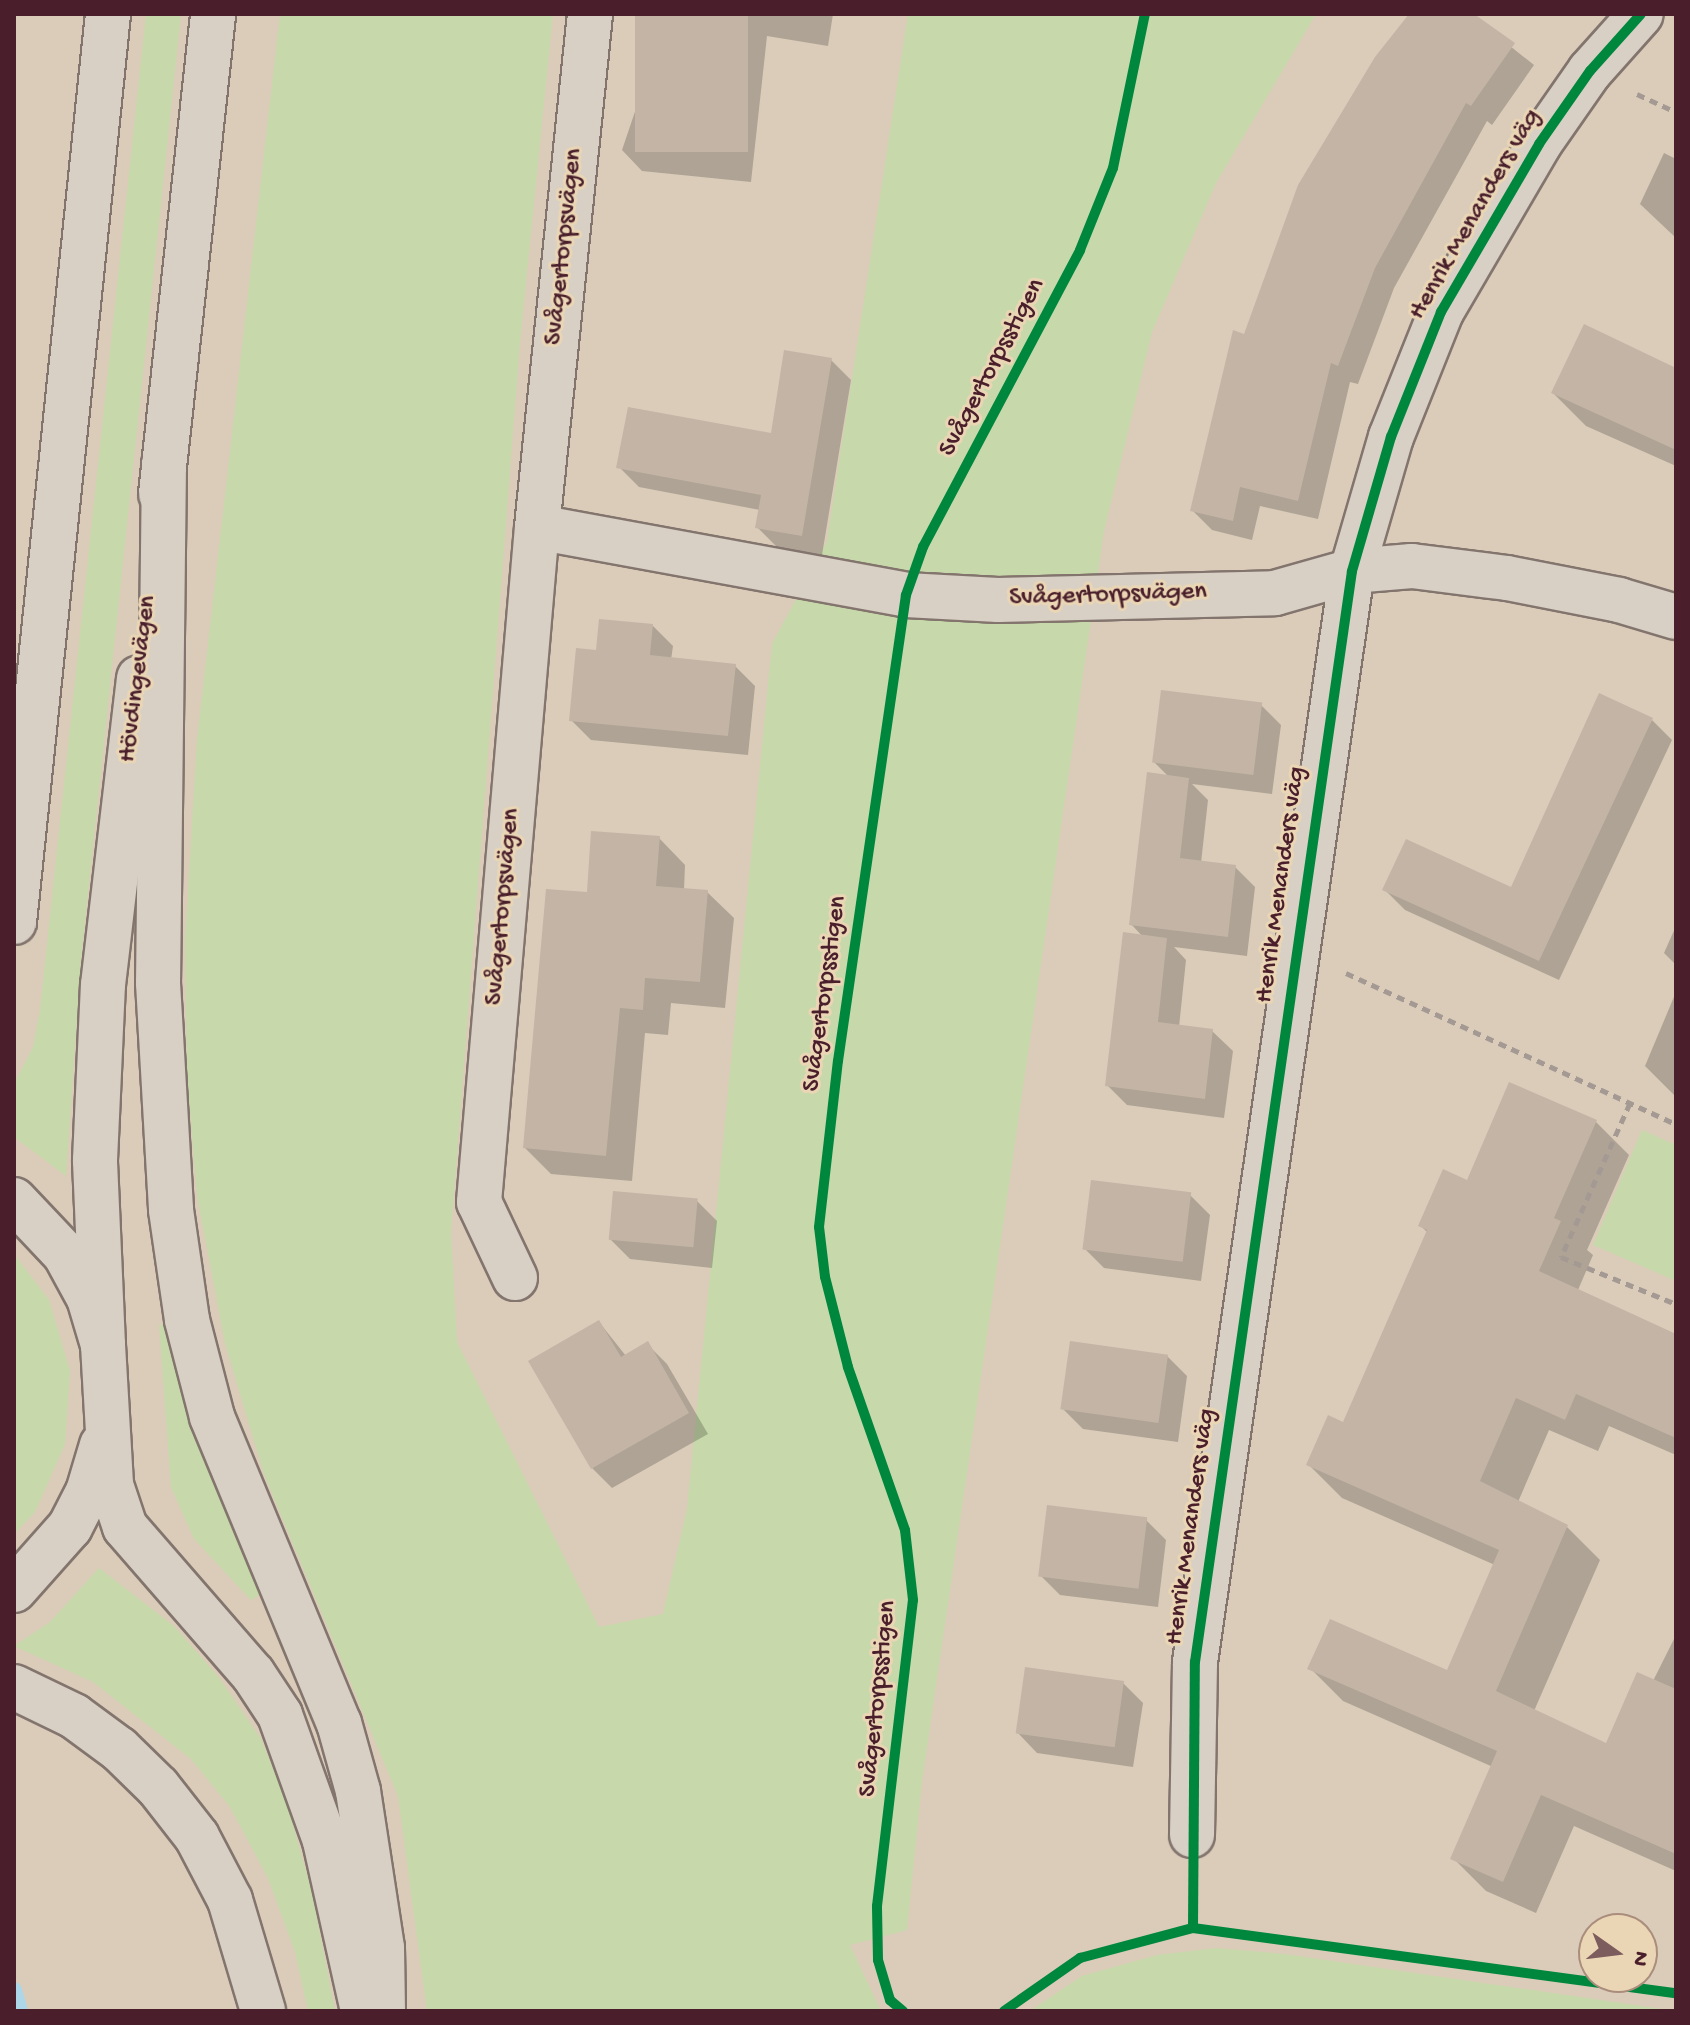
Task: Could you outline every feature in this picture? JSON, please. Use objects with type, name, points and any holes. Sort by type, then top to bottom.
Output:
[{"type":"street","points":[[14,922],[108,14]]},
{"type":"street","name":"Hövdingevägen","points":[[103,1345],[95,1160],[103,985],[213,14]]},
{"type":"street","name":"Svågertorpsvägen","points":[[515,1278],[479,1202],[537,527],[590,14]]},
{"type":"street","name":"Henrik Menanders väg","points":[[1192,1835],[1195,1662],[1295,950],[1352,571],[1396,422],[1441,312],[1539,144],[1590,71],[1641,14]]},
{"type":"street","points":[[164,464],[158,983],[178,1257],[187,1320],[212,1417],[339,1723],[358,1791],[382,1948],[383,2011]]},
{"type":"street","name":"Svågertorpsvägen","points":[[537,527],[906,595],[998,600],[1275,593],[1352,571],[1412,566],[1507,578],[1619,600],[1676,617]]},
{"type":"street","points":[[14,1200],[65,1254],[89,1298],[103,1345],[111,1485],[125,1527],[253,1674],[280,1715],[325,1841],[363,2011]]},
{"type":"street","points":[[14,1590],[70,1527],[88,1492],[107,1415]]},
{"type":"street","points":[[14,1687],[74,1716],[119,1749],[182,1817],[230,1900],[263,2011]]},
{"type":"path","points":[[1295,950],[1676,1124]]},
{"type":"path","points":[[1630,1103],[1561,1257],[1676,1304]]},
{"type":"green space","points":[[146,14],[181,14],[81,959],[66,1176],[14,1137],[14,1084],[33,1047],[40,1010]]},
{"type":"green space","points":[[280,14],[553,14],[520,342],[451,1231],[457,1342],[599,1627],[663,1614],[687,1509],[772,644],[827,541],[908,14],[1316,14],[1216,183],[1152,332],[1104,531],[922,1782],[907,1930],[850,1945],[881,2011],[427,2011],[398,1796],[264,1474],[225,1343],[197,1195],[187,1073],[185,943],[197,740]]},
{"type":"green space","points":[[1642,1130],[1676,1145],[1676,1281],[1593,1245]]},
{"type":"green space","points":[[14,1254],[49,1300],[70,1371],[65,1444],[35,1512],[14,1534]]},
{"type":"green space","points":[[173,1323],[264,1592],[251,1600],[194,1539],[171,1487],[159,1325]]},
{"type":"green space","points":[[99,1568],[174,1626],[220,1679],[261,1739],[287,1803],[312,1893],[335,2011],[308,2011],[295,1952],[268,1878],[230,1807],[191,1759],[93,1682],[14,1646],[50,1622]]},
{"type":"green space","points":[[1216,1948],[1285,1954],[1676,2011],[1030,2011],[1082,1976],[1157,1955]]},
{"type":"building","points":[[635,14],[748,14],[748,152],[635,152]]},
{"type":"building","points":[[1409,14],[1474,14],[1515,43],[1471,106],[1466,103],[1375,268],[1338,366],[1331,363],[1298,501],[1240,487],[1233,521],[1190,511],[1233,330],[1244,334],[1298,185],[1375,57]]},
{"type":"building","points":[[1584,324],[1676,368],[1676,450],[1551,393]]},
{"type":"building","points":[[784,350],[832,358],[802,536],[755,528],[761,495],[616,468],[628,407],[771,433]]},
{"type":"building","points":[[599,619],[653,624],[650,655],[736,664],[728,736],[569,721],[576,648],[596,650]]},
{"type":"building","points":[[1161,690],[1262,702],[1253,775],[1152,762]]},
{"type":"building","points":[[1599,693],[1653,718],[1539,961],[1382,890],[1406,839],[1511,887]]},
{"type":"building","points":[[1147,772],[1189,778],[1180,858],[1236,865],[1228,937],[1129,925]]},
{"type":"building","points":[[591,831],[660,836],[656,886],[708,890],[700,982],[645,978],[643,1010],[620,1008],[606,1156],[523,1148],[546,889],[587,892]]},
{"type":"building","points":[[1123,932],[1167,938],[1158,1022],[1213,1029],[1205,1099],[1105,1086]]},
{"type":"building","points":[[1509,1082],[1597,1120],[1554,1218],[1561,1221],[1539,1271],[1676,1334],[1676,1438],[1576,1394],[1565,1420],[1516,1398],[1480,1481],[1568,1525],[1496,1691],[1606,1743],[1637,1672],[1676,1689],[1676,1854],[1541,1795],[1503,1882],[1450,1859],[1497,1751],[1307,1669],[1330,1619],[1447,1670],[1499,1550],[1306,1465],[1328,1415],[1343,1422],[1427,1230],[1418,1226],[1443,1169],[1467,1180]]},
{"type":"building","points":[[1091,1180],[1191,1192],[1183,1262],[1082,1249]]},
{"type":"building","points":[[613,1191],[698,1198],[693,1247],[609,1240]]},
{"type":"building","points":[[599,1320],[621,1357],[648,1341],[689,1413],[591,1469],[528,1361]]},
{"type":"building","points":[[1070,1341],[1168,1355],[1158,1423],[1060,1409]]},
{"type":"building","points":[[1047,1505],[1147,1517],[1138,1589],[1038,1576]]},
{"type":"building","points":[[1025,1667],[1124,1681],[1115,1747],[1016,1733]]},
{"type":"waterway","points":[[14,1990],[20,2011]]},
{"type":"cycle path","name":"Svågertorpsstigen","points":[[903,2011],[890,2000],[878,1960],[877,1906],[913,1600],[905,1530],[848,1367],[825,1277],[819,1227],[838,1061],[906,595],[923,547],[1080,250],[1113,168],[1145,14]]},
{"type":"cycle path","points":[[1193,1928],[1195,1662],[1352,571],[1391,437],[1441,312],[1539,144],[1590,71],[1641,14]]},
{"type":"cycle path","points":[[1004,2011],[1080,1958],[1193,1928],[1676,1993]]}]
